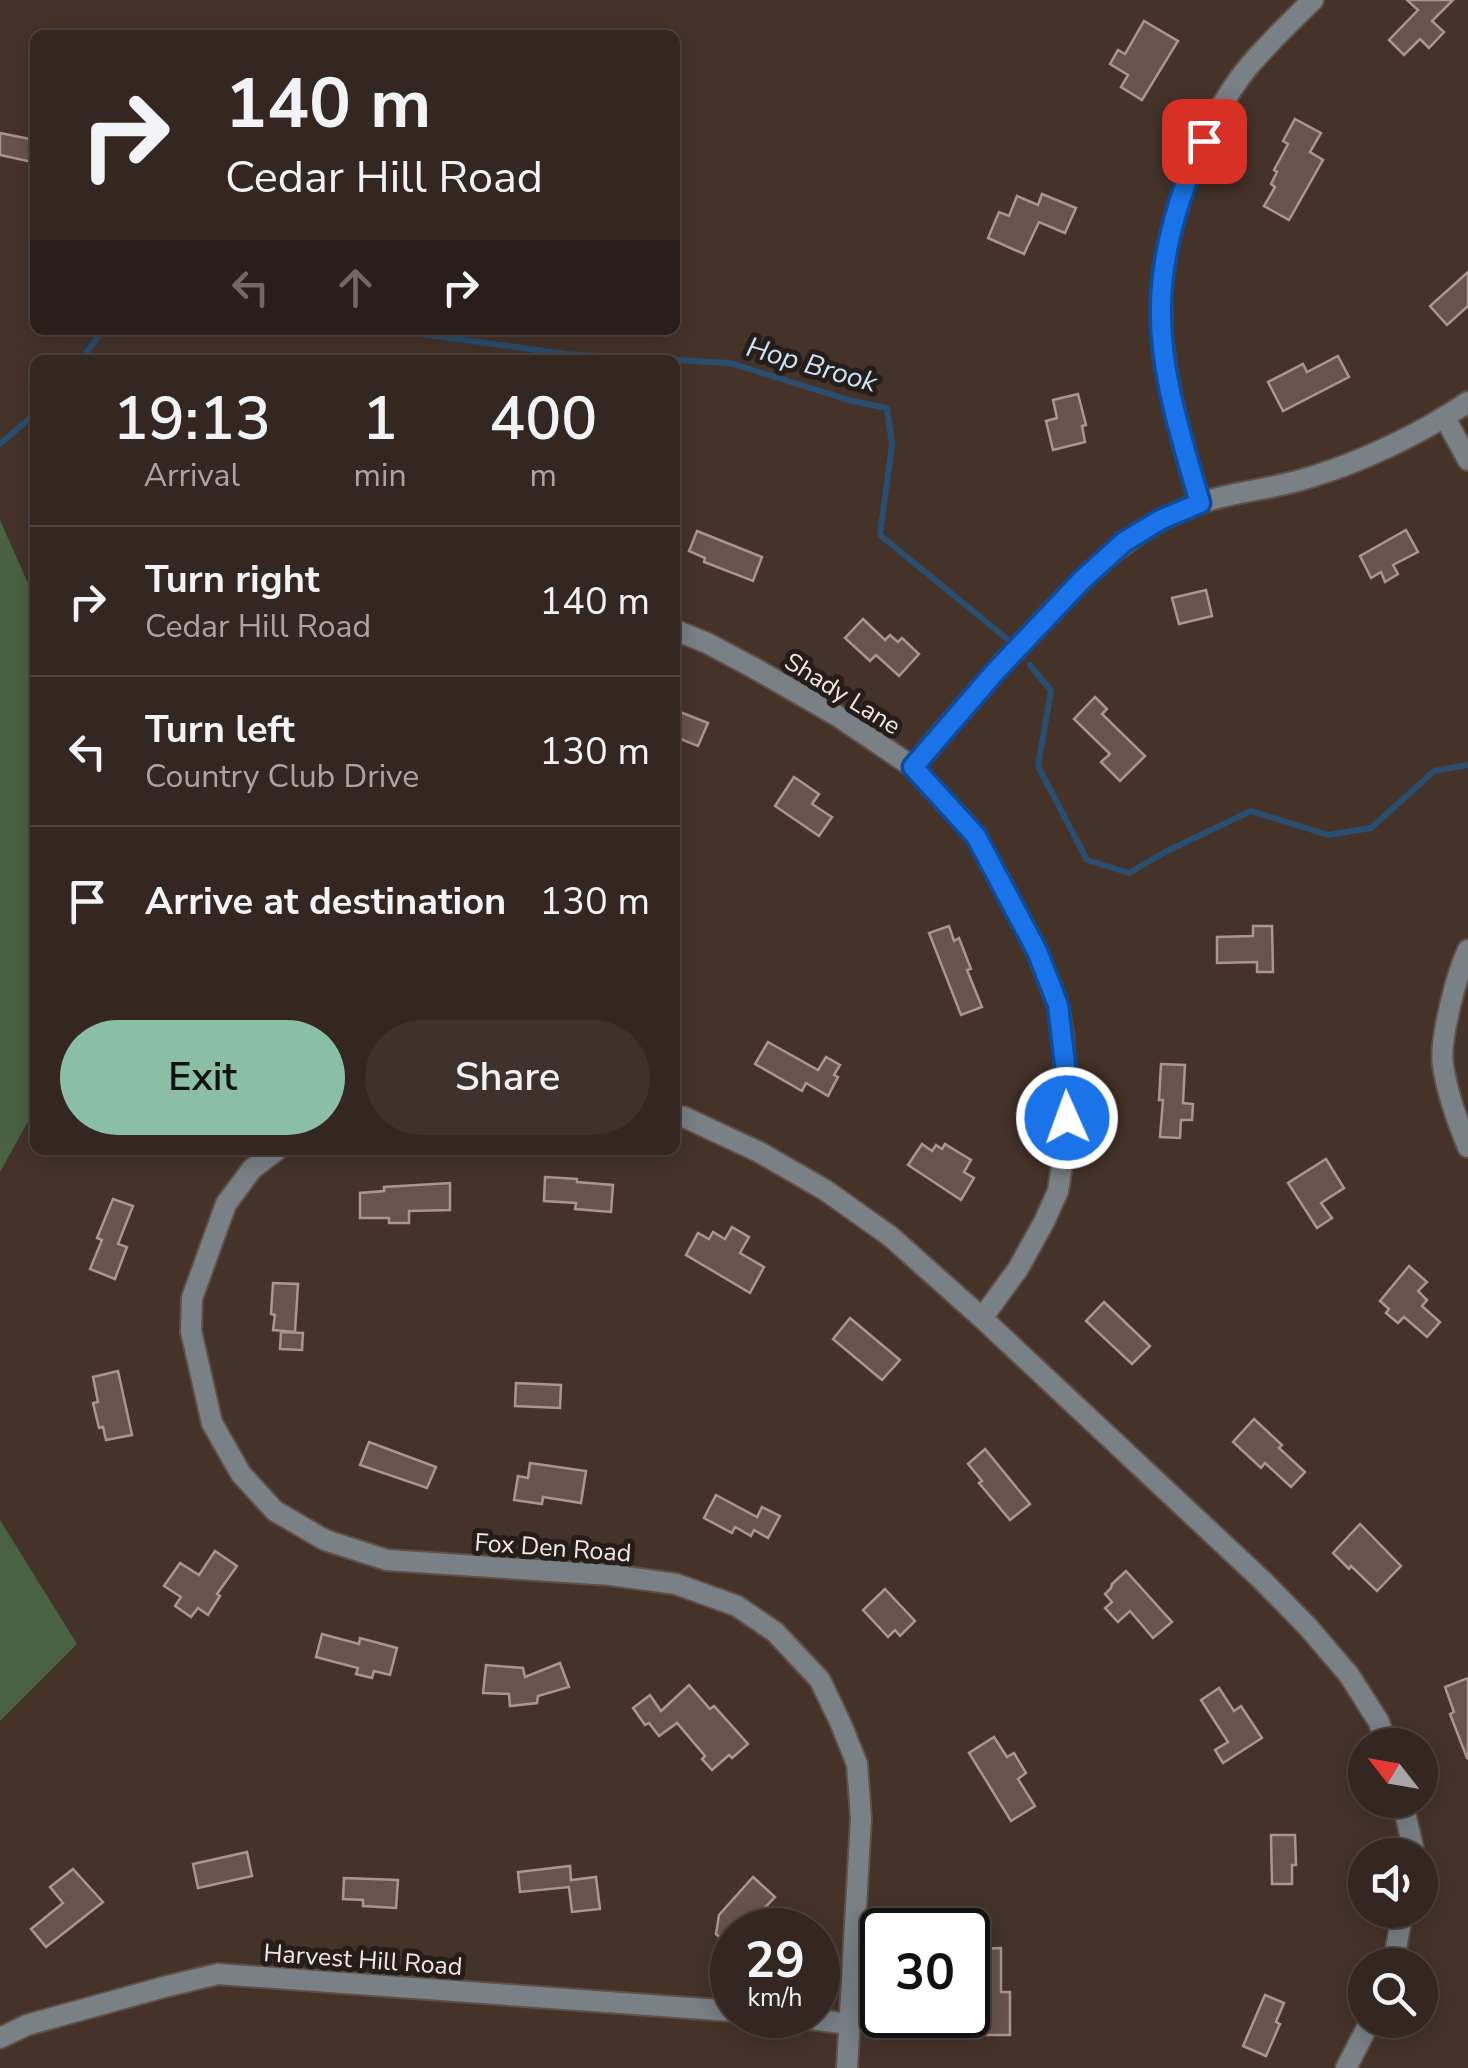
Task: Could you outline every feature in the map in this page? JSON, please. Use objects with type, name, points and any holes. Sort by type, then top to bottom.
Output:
[{"type":"street","points":[[1200,503],[1166,370],[1160,306],[1166,259],[1192,166],[1216,116],[1247,68],[1313,0]]},
{"type":"street","points":[[913,767],[995,672],[1082,580],[1124,542],[1160,520],[1200,503],[1310,478],[1358,460],[1468,402]]},
{"type":"street","points":[[1444,418],[1468,460]]},
{"type":"street","name":"Shady Lane","points":[[680,632],[803,696],[913,767],[976,836],[1037,951],[1058,1005],[1063,1034],[1067,1118],[1058,1192],[1018,1269],[982,1318]]},
{"type":"street","points":[[1468,950],[1451,1002],[1442,1060],[1455,1116],[1468,1147]]},
{"type":"street","points":[[680,1117],[760,1152],[890,1236],[1263,1581],[1349,1675],[1381,1728]]},
{"type":"street","name":"Fox Den Road","points":[[271,1155],[252,1169],[226,1204],[192,1298],[191,1332],[212,1422],[241,1474],[275,1511],[326,1540],[386,1560],[676,1584],[737,1606],[775,1632],[820,1680],[856,1764],[861,1818],[847,2068]]},
{"type":"street","name":"Harvest Hill Road","points":[[0,2038],[27,2025],[218,1974],[710,2010]]},
{"type":"street","points":[[840,2023],[848,2024]]},
{"type":"street","points":[[1346,2068],[1362,2038]]},
{"type":"green space","points":[[0,520],[30,588],[30,1118],[0,1172]]},
{"type":"green space","points":[[0,1520],[77,1644],[0,1721]]},
{"type":"building","points":[[1407,0],[1453,0],[1432,21],[1444,32],[1429,48],[1420,39],[1404,55],[1389,40],[1418,10]]},
{"type":"building","points":[[1144,21],[1178,41],[1142,100],[1121,87],[1128,75],[1110,64],[1118,50],[1125,54]]},
{"type":"building","points":[[1295,119],[1321,133],[1310,152],[1323,160],[1289,220],[1264,206],[1275,187],[1271,184],[1277,172],[1274,170],[1288,144],[1283,141]]},
{"type":"building","points":[[0,133],[30,139],[30,162],[0,155]]},
{"type":"building","points":[[1042,194],[1076,208],[1065,233],[1039,222],[1024,254],[988,238],[999,212],[1009,216],[1017,196],[1038,205]]},
{"type":"building","points":[[1468,272],[1468,306],[1447,325],[1430,306]]},
{"type":"building","points":[[1338,356],[1349,377],[1283,411],[1268,382],[1303,364],[1307,372]]},
{"type":"building","points":[[1078,394],[1086,425],[1082,426],[1085,442],[1053,450],[1046,421],[1057,418],[1053,400]]},
{"type":"building","points":[[1406,530],[1418,552],[1393,565],[1398,574],[1385,582],[1381,572],[1371,578],[1360,556]]},
{"type":"building","points":[[697,531],[762,557],[753,581],[704,562],[705,558],[689,551]]},
{"type":"building","points":[[1206,590],[1212,616],[1179,624],[1172,598]]},
{"type":"building","points":[[863,619],[885,640],[890,635],[898,642],[902,638],[919,654],[899,676],[876,655],[870,661],[845,638]]},
{"type":"building","points":[[1095,697],[1107,709],[1102,714],[1145,756],[1120,781],[1101,762],[1110,754],[1074,719]]},
{"type":"building","points":[[680,712],[708,723],[698,746],[680,739]]},
{"type":"building","points":[[794,777],[819,794],[812,804],[832,817],[819,836],[775,806]]},
{"type":"building","points":[[949,926],[954,941],[959,938],[982,1007],[961,1015],[929,933]]},
{"type":"building","points":[[1253,926],[1272,926],[1273,972],[1257,972],[1257,962],[1217,963],[1217,937],[1253,936]]},
{"type":"building","points":[[768,1042],[818,1070],[826,1057],[840,1065],[828,1096],[806,1083],[802,1091],[755,1064]]},
{"type":"building","points":[[1161,1064],[1185,1065],[1183,1103],[1193,1104],[1192,1120],[1181,1120],[1180,1138],[1160,1137]]},
{"type":"building","points":[[922,1144],[932,1151],[936,1145],[942,1149],[945,1144],[971,1160],[964,1172],[974,1178],[961,1200],[908,1165]]},
{"type":"building","points":[[1326,1159],[1344,1188],[1321,1203],[1332,1218],[1317,1228],[1288,1183]]},
{"type":"building","points":[[545,1177],[613,1185],[611,1212],[575,1209],[576,1203],[544,1201]]},
{"type":"building","points":[[450,1183],[450,1210],[409,1211],[409,1223],[360,1218],[360,1193],[384,1191],[384,1187]]},
{"type":"building","points":[[113,1199],[133,1206],[118,1244],[127,1247],[115,1279],[90,1269],[102,1240],[97,1238]]},
{"type":"building","points":[[732,1227],[749,1237],[740,1253],[764,1267],[750,1293],[686,1255],[698,1233],[709,1239],[713,1232],[725,1239]]},
{"type":"building","points":[[1409,1266],[1427,1282],[1418,1291],[1427,1300],[1422,1306],[1440,1322],[1427,1337],[1404,1317],[1398,1323],[1380,1301]]},
{"type":"building","points":[[273,1283],[298,1284],[295,1332],[273,1330]]},
{"type":"building","points":[[1104,1302],[1150,1346],[1132,1364],[1086,1321]]},
{"type":"building","points":[[850,1318],[900,1360],[882,1380],[833,1339]]},
{"type":"building","points":[[281,1332],[303,1333],[302,1350],[280,1349]]},
{"type":"building","points":[[118,1371],[132,1435],[106,1440],[93,1403],[98,1402],[93,1377]]},
{"type":"building","points":[[516,1383],[561,1385],[560,1408],[515,1406]]},
{"type":"building","points":[[1254,1419],[1305,1472],[1291,1487],[1265,1463],[1261,1468],[1233,1442]]},
{"type":"building","points":[[369,1442],[436,1467],[427,1488],[360,1465]]},
{"type":"building","points":[[985,1449],[1030,1504],[1010,1520],[968,1464]]},
{"type":"building","points":[[530,1463],[586,1471],[581,1503],[543,1497],[542,1504],[514,1500],[518,1476],[528,1478]]},
{"type":"building","points":[[716,1495],[757,1517],[762,1507],[780,1516],[768,1538],[754,1530],[751,1536],[735,1527],[732,1533],[704,1518]]},
{"type":"building","points":[[1360,1524],[1401,1566],[1377,1591],[1333,1553]]},
{"type":"building","points":[[215,1551],[237,1566],[208,1615],[198,1608],[191,1617],[175,1606],[181,1597],[164,1586],[180,1563],[199,1575]]},
{"type":"building","points":[[1126,1571],[1172,1622],[1153,1638],[1130,1611],[1118,1622],[1105,1608],[1112,1602],[1105,1594]]},
{"type":"building","points":[[885,1589],[915,1621],[900,1636],[895,1630],[888,1637],[863,1610]]},
{"type":"building","points":[[322,1634],[359,1644],[360,1638],[397,1648],[390,1675],[374,1671],[372,1678],[356,1674],[358,1668],[316,1657]]},
{"type":"building","points":[[560,1663],[569,1687],[538,1696],[537,1703],[510,1706],[509,1694],[483,1693],[486,1665],[523,1668],[525,1677]]},
{"type":"building","points":[[1468,1678],[1467,1758],[1450,1714],[1454,1712],[1445,1687]]},
{"type":"building","points":[[689,1685],[748,1744],[712,1770],[677,1723],[659,1736],[633,1708],[650,1695],[661,1711]]},
{"type":"building","points":[[1219,1688],[1234,1711],[1241,1706],[1262,1738],[1223,1763],[1215,1750],[1228,1742],[1201,1700]]},
{"type":"building","points":[[994,1737],[1007,1757],[1014,1753],[1026,1773],[1018,1779],[1035,1806],[1011,1821],[969,1753]]},
{"type":"building","points":[[1271,1835],[1295,1835],[1292,1884],[1272,1884]]},
{"type":"building","points":[[247,1852],[252,1876],[198,1888],[193,1864]]},
{"type":"building","points":[[570,1866],[571,1880],[596,1877],[600,1909],[572,1912],[569,1887],[520,1892],[518,1872]]},
{"type":"building","points":[[73,1869],[103,1902],[46,1947],[31,1929],[63,1903],[50,1887]]},
{"type":"building","points":[[753,1877],[775,1897],[764,1908],[725,1908]]},
{"type":"building","points":[[344,1878],[398,1880],[396,1908],[363,1906],[363,1900],[343,1899]]},
{"type":"building","points":[[990,1948],[1001,1948],[1001,1992],[1010,1992],[1010,2035],[990,2035]]},
{"type":"building","points":[[1265,1995],[1284,2003],[1266,2056],[1243,2046]]},
{"type":"waterway","name":"Hop Brook","points":[[85,355],[99,335]]},
{"type":"waterway","name":"Hop Brook","points":[[427,335],[583,355]]},
{"type":"waterway","name":"Hop Brook","points":[[680,360],[730,363],[887,408],[892,445],[880,535],[1006,638]]},
{"type":"waterway","name":"Hop Brook","points":[[0,444],[30,418]]},
{"type":"waterway","name":"Hop Brook","points":[[1030,665],[1051,691],[1038,766],[1087,860],[1129,873],[1251,811],[1328,835],[1371,828],[1434,771],[1468,765]]},
{"type":"route","points":[[1067,1118],[1058,1005],[1037,951],[976,836],[913,767],[1082,580],[1124,542],[1160,520],[1200,503],[1166,370],[1160,306],[1178,208],[1204,141]]}]
